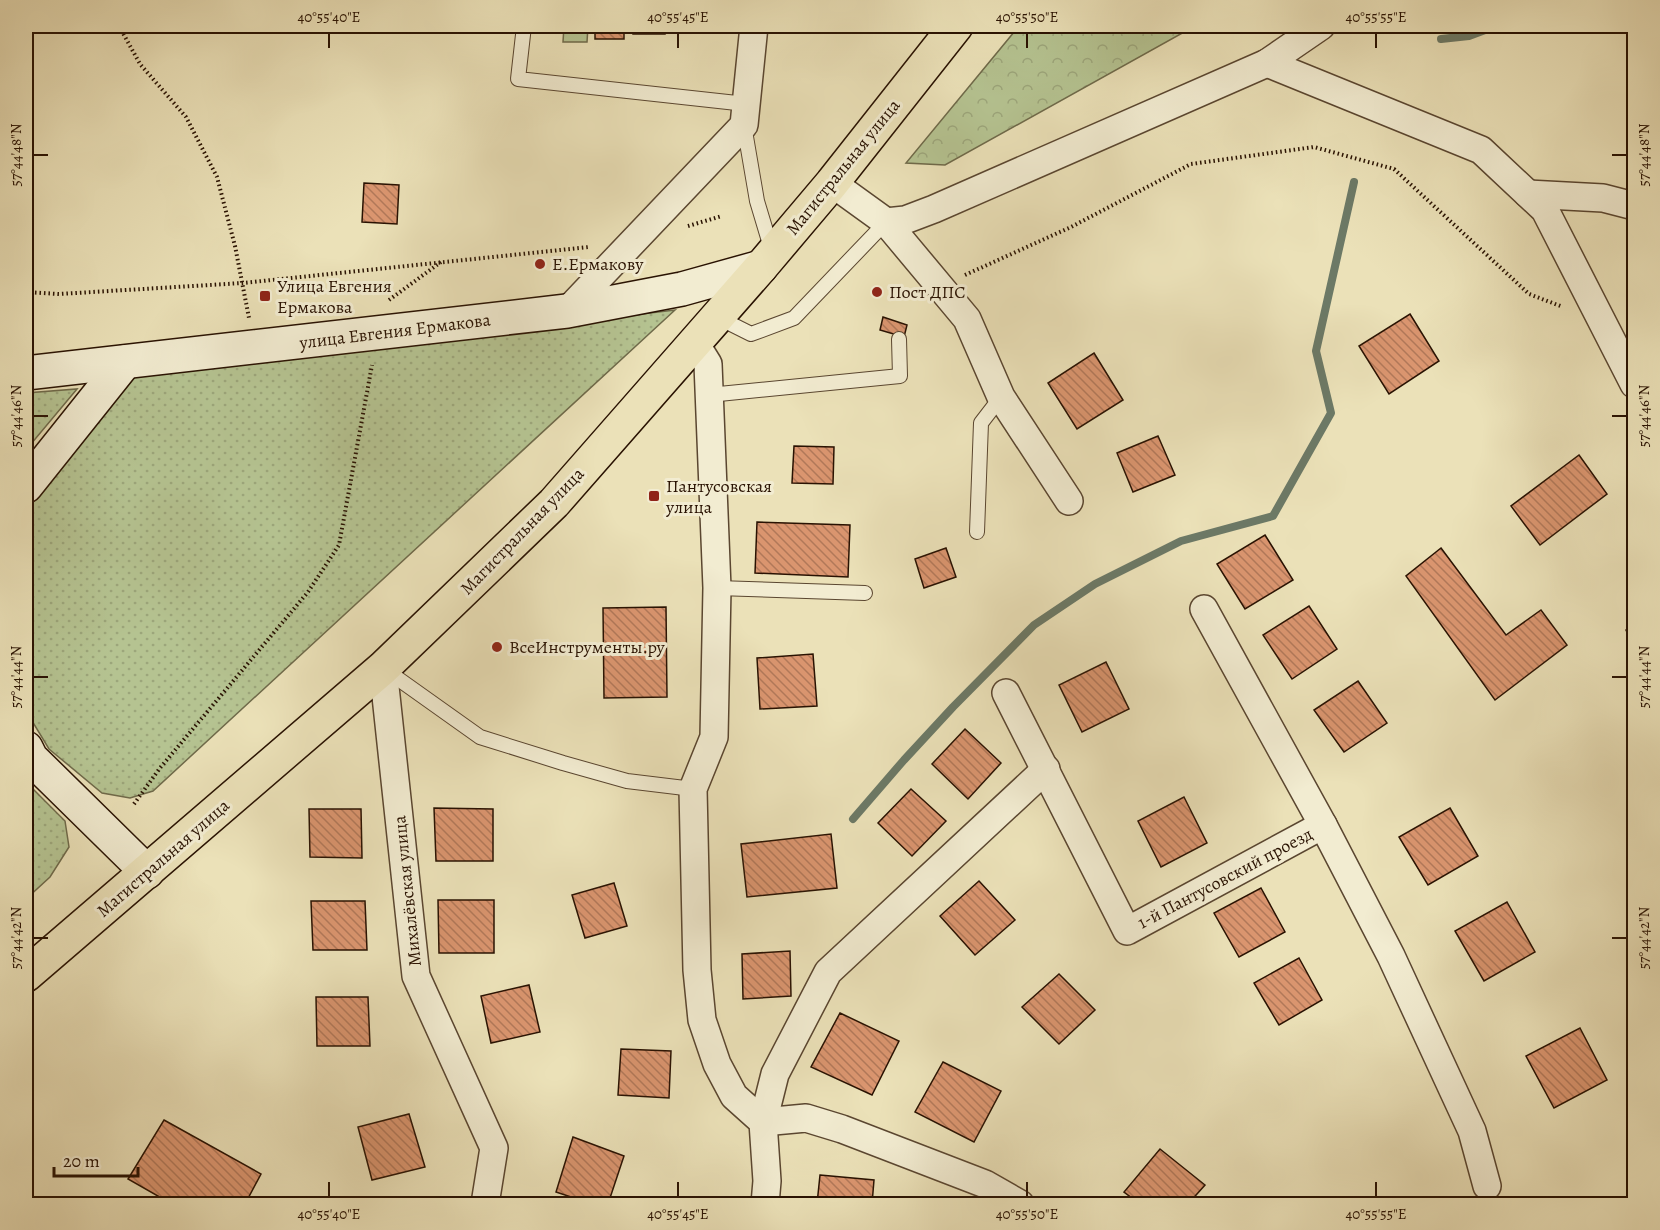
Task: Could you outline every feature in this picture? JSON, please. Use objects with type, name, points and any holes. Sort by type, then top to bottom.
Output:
[{"type":"highway","name":"Магистральная улица","points":[[26,975],[383,668],[554,503],[832,183],[956,26]]},
{"type":"main road","name":"улица Евгения Ермакова","points":[[26,373],[567,311],[682,289],[767,260]]},
{"type":"main road","points":[[26,486],[125,362]]},
{"type":"main road","points":[[27,757],[147,872]]},
{"type":"street","points":[[886,222],[905,220],[934,209],[1267,63],[1321,26]]},
{"type":"street","points":[[567,311],[745,114],[747,30]]},
{"type":"street","points":[[1267,63],[1481,150],[1545,210],[1635,384]]},
{"type":"street","points":[[832,183],[886,222],[967,319],[1000,397],[1069,501]]},
{"type":"street","points":[[1528,194],[1604,198],[1635,206]]},
{"type":"street","points":[[695,343],[708,364],[717,588],[714,737],[693,789],[697,970],[702,1020],[717,1064],[734,1096],[763,1122],[806,1118],[842,1129],[984,1184],[1020,1204]]},
{"type":"street","points":[[1204,609],[1323,825]]},
{"type":"street","name":"Михалёвская улица","points":[[383,668],[416,976],[494,1148],[485,1204]]},
{"type":"street","points":[[765,1204],[763,1122],[775,1074],[828,972],[1046,769],[1006,693]]},
{"type":"street","name":"1-й Пантусовский проезд","points":[[1046,769],[1127,931],[1323,825],[1390,956],[1472,1131],[1487,1186]]},
{"type":"lane","points":[[524,26],[518,79],[745,114],[767,260]]},
{"type":"lane","points":[[717,317],[751,334],[794,318],[886,222]]},
{"type":"lane","points":[[709,395],[900,376],[899,339]]},
{"type":"lane","points":[[977,532],[981,423],[1000,397]]},
{"type":"lane","points":[[717,588],[866,593]]},
{"type":"lane","points":[[383,668],[480,737],[563,764],[627,781],[693,789]]},
{"type":"path","points":[[119,26],[140,64],[186,117],[217,177],[243,283]]},
{"type":"path","points":[[940,286],[1071,227],[1191,164],[1314,147],[1394,169],[1529,294],[1603,323]]},
{"type":"path","points":[[677,229],[722,216]]},
{"type":"path","points":[[26,292],[59,294],[243,283],[632,241]]},
{"type":"path","points":[[134,804],[160,768],[308,592],[339,545],[372,365]]},
{"type":"path","points":[[26,905],[29,909]]},
{"type":"green space","points":[[564,26],[588,26],[587,42],[563,42]]},
{"type":"green space","points":[[1019,26],[1195,26],[945,165],[906,163]]},
{"type":"green space","points":[[675,310],[153,791],[130,798],[102,793],[49,749],[26,711],[26,505],[130,375]]},
{"type":"green space","points":[[77,389],[26,450],[26,393]]},
{"type":"green space","points":[[26,782],[65,821],[69,847],[50,877],[26,899]]},
{"type":"building","points":[[595,26],[624,26],[624,39],[595,39]]},
{"type":"building","points":[[633,26],[665,26],[665,34],[633,34]]},
{"type":"building","points":[[364,183],[399,185],[397,224],[362,222]]},
{"type":"building","points":[[1410,314],[1439,361],[1389,394],[1359,346]]},
{"type":"building","points":[[883,317],[907,325],[904,337],[880,330]]},
{"type":"building","points":[[1094,353],[1123,400],[1077,429],[1048,383]]},
{"type":"building","points":[[1158,436],[1175,475],[1133,492],[1117,453]]},
{"type":"building","points":[[794,446],[834,447],[833,484],[792,483]]},
{"type":"building","points":[[1579,455],[1607,494],[1540,545],[1511,506]]},
{"type":"building","points":[[757,522],[850,525],[848,577],[755,573]]},
{"type":"building","points":[[1265,535],[1293,580],[1245,609],[1217,564]]},
{"type":"building","points":[[946,548],[956,577],[924,588],[915,559]]},
{"type":"building","points":[[1441,548],[1506,635],[1541,610],[1567,645],[1495,700],[1406,576]]},
{"type":"building","points":[[1309,606],[1337,649],[1292,679],[1263,635]]},
{"type":"building","points":[[666,607],[667,697],[604,698],[603,608]]},
{"type":"building","points":[[1634,625],[1634,648],[1626,630]]},
{"type":"building","points":[[813,654],[817,706],[760,709],[757,658]]},
{"type":"building","points":[[1106,662],[1129,709],[1082,732],[1059,685]]},
{"type":"building","points":[[1358,681],[1387,723],[1344,752],[1314,710]]},
{"type":"building","points":[[965,729],[1001,763],[968,799],[932,764]]},
{"type":"building","points":[[911,789],[946,821],[912,856],[878,823]]},
{"type":"building","points":[[1184,797],[1207,843],[1161,867],[1138,821]]},
{"type":"building","points":[[434,808],[493,809],[493,861],[436,861]]},
{"type":"building","points":[[1450,808],[1478,856],[1428,885],[1399,837]]},
{"type":"building","points":[[309,809],[361,809],[362,858],[310,857]]},
{"type":"building","points":[[831,834],[837,888],[747,897],[741,844]]},
{"type":"building","points":[[979,881],[1015,920],[975,955],[940,916]]},
{"type":"building","points":[[614,883],[627,926],[585,938],[572,895]]},
{"type":"building","points":[[1261,888],[1285,932],[1239,957],[1214,913]]},
{"type":"building","points":[[438,900],[494,900],[494,953],[439,953]]},
{"type":"building","points":[[311,901],[365,901],[367,950],[313,950]]},
{"type":"building","points":[[1507,902],[1535,952],[1484,981],[1455,931]]},
{"type":"building","points":[[790,951],[791,996],[743,999],[742,954]]},
{"type":"building","points":[[1299,958],[1322,1000],[1279,1025],[1254,983]]},
{"type":"building","points":[[1059,974],[1095,1010],[1059,1044],[1022,1007]]},
{"type":"building","points":[[529,985],[540,1032],[491,1043],[481,996]]},
{"type":"building","points":[[316,997],[368,997],[370,1046],[317,1046]]},
{"type":"building","points":[[840,1013],[899,1041],[872,1095],[811,1067]]},
{"type":"building","points":[[1580,1028],[1607,1080],[1554,1108],[1526,1056]]},
{"type":"building","points":[[621,1049],[671,1051],[669,1098],[618,1095]]},
{"type":"building","points":[[943,1062],[1001,1091],[974,1142],[915,1112]]},
{"type":"building","points":[[409,1114],[425,1167],[372,1180],[358,1127]]},
{"type":"building","points":[[164,1120],[261,1174],[245,1204],[153,1204],[158,1196],[128,1179]]},
{"type":"building","points":[[573,1137],[624,1156],[608,1204],[592,1204],[556,1192]]},
{"type":"building","points":[[1160,1149],[1205,1185],[1188,1204],[1140,1204],[1124,1192]]},
{"type":"building","points":[[820,1175],[874,1180],[872,1204],[817,1204]]},
{"type":"waterway","points":[[1441,39],[1469,36],[1496,26]]},
{"type":"waterway","points":[[853,819],[953,707],[1034,625],[1095,584],[1181,541],[1273,516],[1331,413],[1316,351],[1354,182]]},
{"type":"place","name":"Е.Ермакову","points":[[540,264]]},
{"type":"place","name":"Пост ДПС","points":[[877,292]]},
{"type":"place","name":"Улица Евгения Ермакова","points":[[265,296]]},
{"type":"place","name":"Пантусовская улица","points":[[654,496]]},
{"type":"place","name":"ВсеИнструменты.ру","points":[[497,647]]}]
